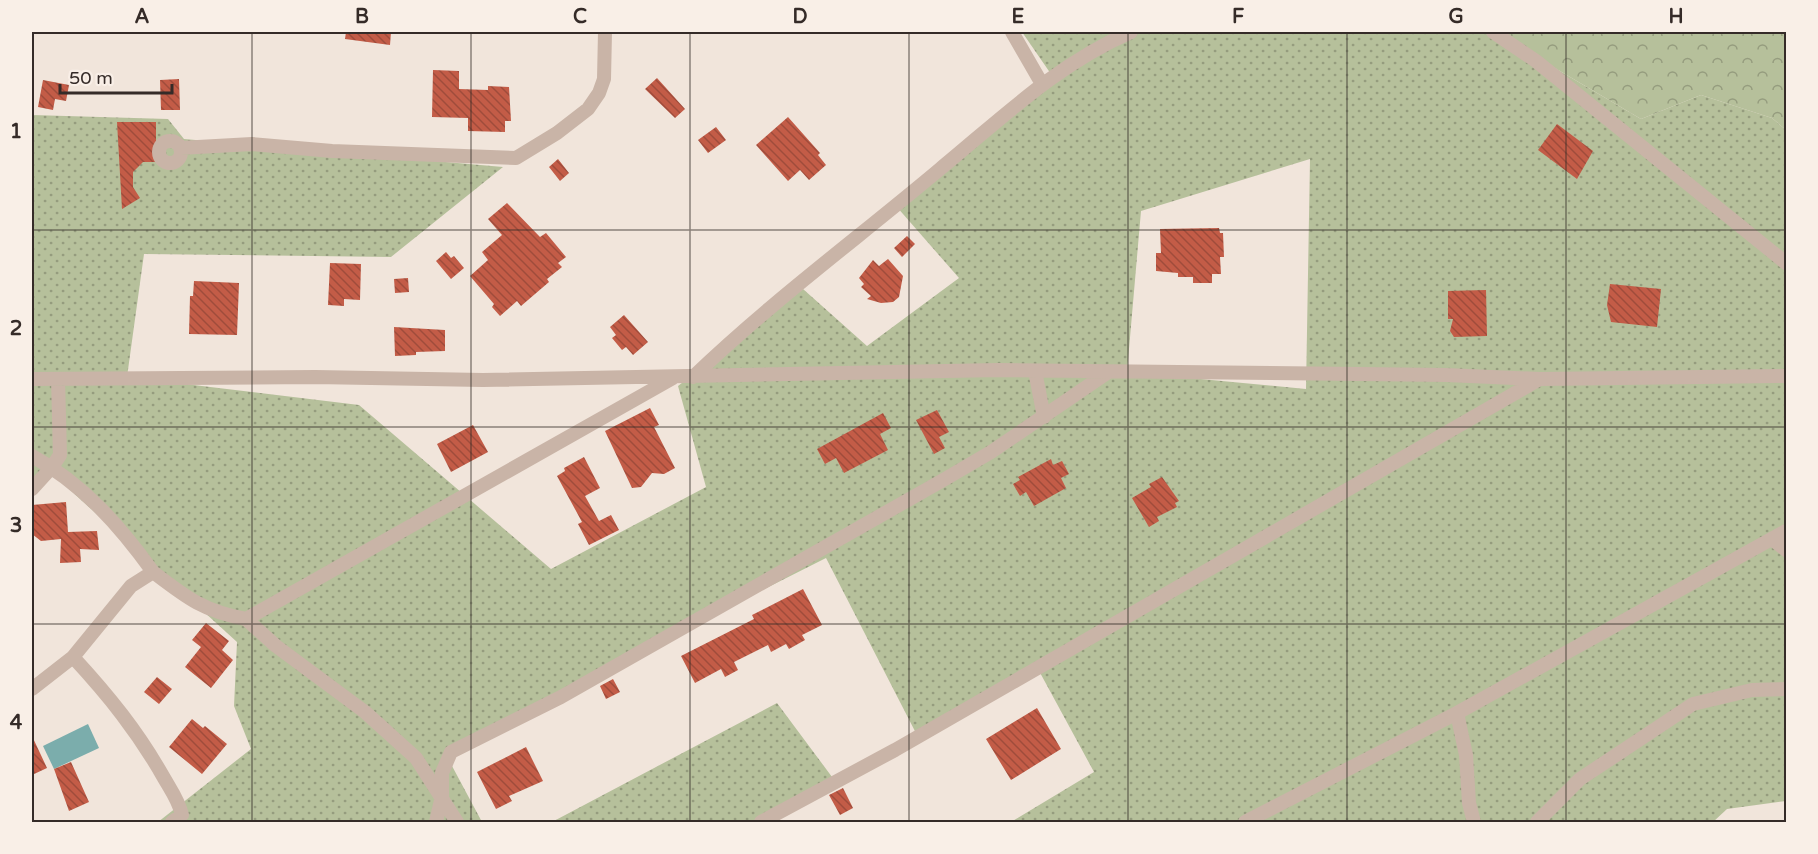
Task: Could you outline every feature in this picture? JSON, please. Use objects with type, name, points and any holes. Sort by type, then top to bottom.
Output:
[{"type":"street","points":[[180,148],[252,144],[332,151],[516,159],[530,152],[588,109],[599,93],[604,79],[605,32]]},
{"type":"street","points":[[1012,32],[1042,84]]},
{"type":"street","points":[[693,377],[796,286],[940,169],[996,119],[1042,84],[1086,55],[1131,32]]},
{"type":"street","points":[[1493,32],[1536,61],[1786,264]]},
{"type":"street","points":[[1035,371],[1044,417]]},
{"type":"street","points":[[32,379],[315,377],[483,380],[1035,371],[1446,375],[1540,379],[1786,376]]},
{"type":"street","points":[[436,822],[442,796],[442,773],[451,752],[570,691],[945,479],[1044,417],[1107,373]]},
{"type":"street","points":[[246,619],[675,377]]},
{"type":"street","points":[[32,489],[60,455],[58,379]]},
{"type":"street","points":[[761,822],[895,750],[1540,379]]},
{"type":"street","points":[[32,456],[52,467],[118,525],[153,572],[190,600],[210,611],[246,619],[276,646],[365,712],[416,758],[457,822]]},
{"type":"street","points":[[1245,822],[1457,712],[1786,531]]},
{"type":"street","points":[[1772,539],[1786,550]]},
{"type":"street","points":[[32,689],[73,657],[131,586],[153,572]]},
{"type":"street","points":[[73,657],[118,705],[155,762],[180,806],[182,815],[172,822]]},
{"type":"street","points":[[1537,822],[1580,779],[1693,704],[1752,690],[1786,689]]},
{"type":"street","points":[[1457,712],[1466,755],[1469,803],[1474,822]]},
{"type":"green space","points":[[1022,32],[1494,32],[1641,119],[1701,95],[1772,118],[1786,130],[1786,801],[1727,809],[1713,822],[1011,822],[1094,772],[1038,669],[919,739],[826,558],[444,751],[482,822],[158,822],[251,749],[234,706],[237,642],[46,468],[32,481],[32,115],[168,119],[184,139],[503,167],[391,257],[144,254],[127,377],[359,405],[551,569],[706,487],[678,386],[803,289],[867,346],[959,278],[896,206],[1053,77]],"holes":[[[1310,159],[1306,389],[1127,372],[1141,211]]]},
{"type":"green space","points":[[1494,32],[1786,32],[1786,130],[1772,118],[1701,95],[1641,119]]},
{"type":"green space","points":[[777,703],[838,785],[773,822],[552,822]]},
{"type":"water","points":[[88,724],[99,748],[54,769],[43,746]]},
{"type":"building","points":[[346,32],[391,32],[390,45],[345,39]]},
{"type":"building","points":[[433,70],[459,71],[459,89],[488,90],[488,86],[509,87],[511,121],[505,121],[505,132],[468,131],[468,118],[432,117]]},
{"type":"building","points":[[657,78],[685,109],[675,118],[645,89]]},
{"type":"building","points":[[179,79],[180,110],[161,110],[160,80]]},
{"type":"building","points":[[43,80],[69,85],[66,101],[55,99],[53,110],[38,107]]},
{"type":"building","points":[[788,117],[820,153],[818,155],[826,165],[809,180],[800,170],[788,181],[756,145]]},
{"type":"building","points":[[117,122],[156,122],[156,162],[143,162],[133,172],[133,187],[140,198],[122,209]]},
{"type":"building","points":[[1557,124],[1593,151],[1577,179],[1538,150]]},
{"type":"building","points":[[716,127],[726,140],[708,153],[698,140]]},
{"type":"building","points":[[558,159],[569,173],[560,181],[549,167]]},
{"type":"building","points":[[507,203],[540,237],[546,233],[566,257],[558,263],[562,267],[547,279],[549,282],[521,306],[517,301],[500,316],[492,307],[494,304],[470,276],[488,260],[482,252],[502,235],[488,219]]},
{"type":"building","points":[[1219,228],[1220,233],[1223,233],[1224,257],[1220,257],[1221,274],[1212,274],[1212,283],[1193,283],[1193,277],[1178,277],[1178,273],[1156,271],[1156,253],[1161,253],[1160,229]]},
{"type":"building","points":[[907,236],[915,244],[902,257],[894,248]]},
{"type":"building","points":[[446,252],[451,258],[454,256],[464,268],[451,279],[436,261]]},
{"type":"building","points":[[888,259],[903,276],[899,297],[893,302],[881,303],[867,299],[871,296],[861,287],[864,284],[859,278],[873,260],[879,266]]},
{"type":"building","points":[[330,263],[361,264],[360,300],[344,299],[344,306],[328,305]]},
{"type":"building","points":[[408,278],[409,292],[395,293],[394,279]]},
{"type":"building","points":[[194,281],[239,283],[237,335],[189,334],[190,296],[193,296]]},
{"type":"building","points":[[1610,284],[1661,289],[1657,327],[1611,322],[1607,305]]},
{"type":"building","points":[[1486,290],[1487,336],[1454,337],[1450,331],[1453,319],[1448,319],[1448,291]]},
{"type":"building","points":[[624,315],[648,342],[633,355],[626,347],[622,350],[612,338],[616,335],[610,327]]},
{"type":"building","points":[[394,327],[445,330],[445,351],[416,352],[416,355],[395,356]]},
{"type":"building","points":[[650,408],[659,425],[654,427],[675,468],[664,474],[652,473],[641,487],[632,488],[605,431]]},
{"type":"building","points":[[937,410],[949,432],[939,437],[945,448],[934,454],[916,420]]},
{"type":"building","points":[[883,413],[891,428],[880,434],[888,450],[844,473],[836,458],[825,464],[817,449]]},
{"type":"building","points":[[473,425],[488,452],[451,472],[437,444]]},
{"type":"building","points":[[584,457],[600,488],[585,496],[599,521],[611,515],[619,530],[589,545],[578,524],[582,522],[557,476],[565,471],[564,468]]},
{"type":"building","points":[[1051,459],[1053,465],[1062,461],[1069,474],[1061,478],[1066,488],[1034,506],[1026,492],[1020,496],[1013,484],[1020,480],[1018,477]]},
{"type":"building","points":[[1162,477],[1179,501],[1175,503],[1177,507],[1157,517],[1159,521],[1149,527],[1132,498],[1151,487],[1149,484]]},
{"type":"building","points":[[66,502],[68,532],[97,531],[99,550],[80,549],[81,562],[60,563],[61,539],[41,541],[32,534],[32,505]]},
{"type":"building","points":[[803,589],[822,625],[802,635],[805,640],[789,649],[786,644],[771,652],[768,645],[734,662],[738,670],[725,677],[721,669],[695,683],[681,656],[754,619],[752,615]]},
{"type":"building","points":[[206,623],[229,641],[222,650],[233,660],[211,688],[185,667],[201,647],[192,640]]},
{"type":"building","points":[[157,677],[172,689],[159,704],[144,692]]},
{"type":"building","points":[[613,679],[620,692],[606,699],[600,686]]},
{"type":"building","points":[[1037,708],[1061,749],[1011,780],[986,739]]},
{"type":"building","points":[[192,719],[203,728],[205,726],[227,744],[202,774],[169,747]]},
{"type":"building","points":[[32,736],[47,768],[32,775]]},
{"type":"building","points":[[526,747],[543,781],[509,796],[512,801],[496,809],[477,772]]},
{"type":"building","points":[[71,762],[89,802],[69,811],[54,769]]},
{"type":"building","points":[[843,788],[853,808],[840,815],[829,795]]}]
